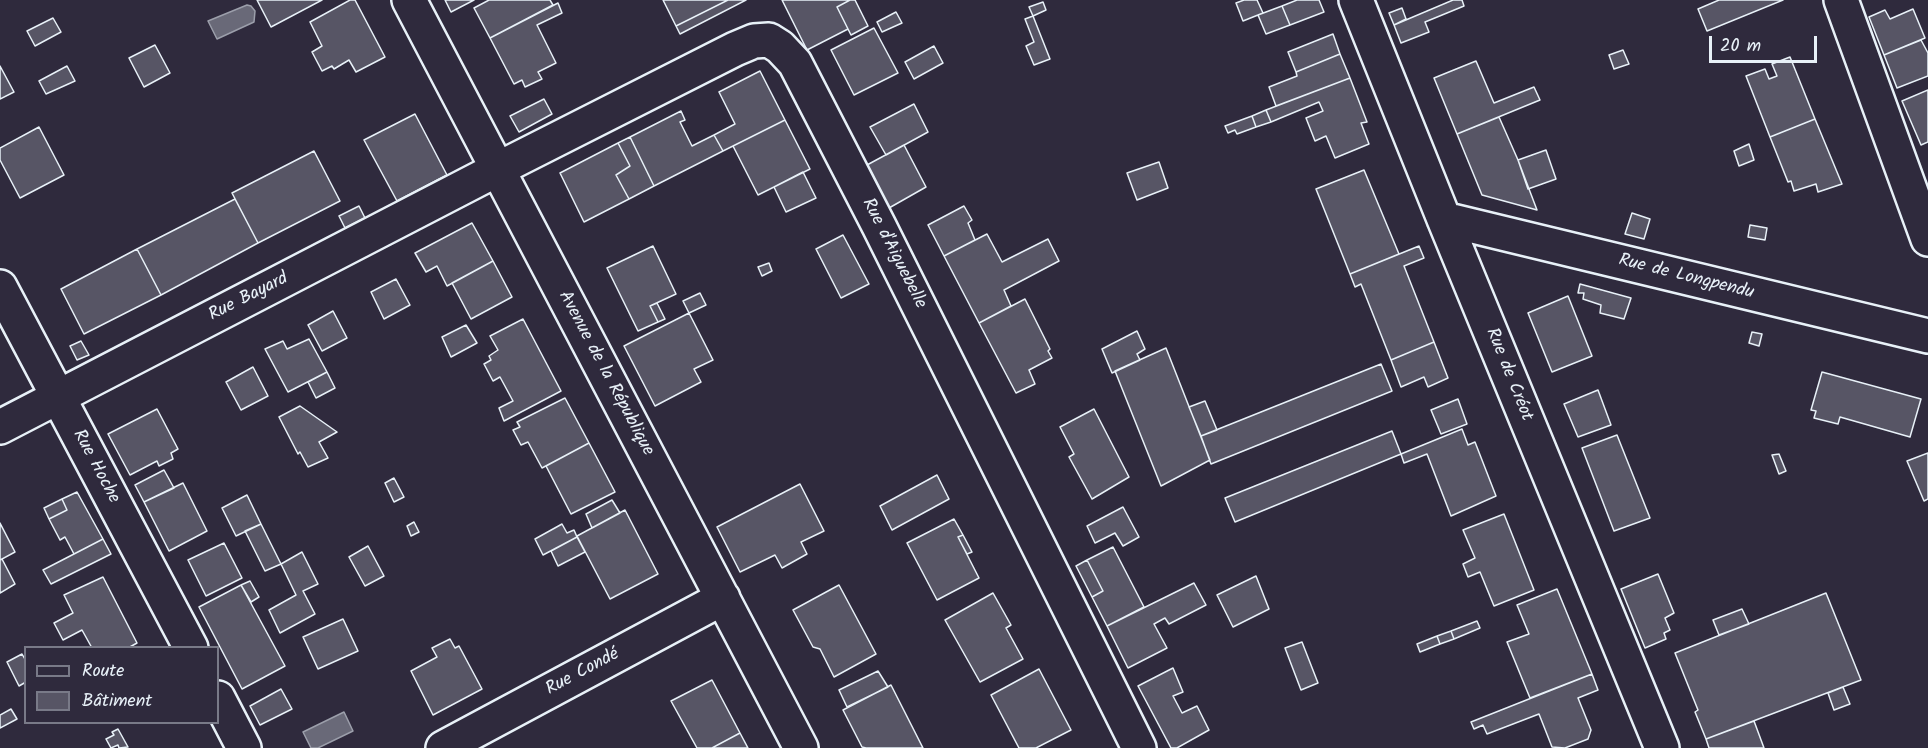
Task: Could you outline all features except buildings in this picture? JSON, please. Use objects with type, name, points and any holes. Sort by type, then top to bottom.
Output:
[{"type":"street","name":"Avenue de la République","points":[[409,0],[801,748]]},
{"type":"street","name":"Rue de Créot","points":[[1356,0],[1662,748]]},
{"type":"street","points":[[1841,0],[1928,239]]},
{"type":"street","name":"Rue d'Aiguebelle","points":[[498,169],[735,49],[754,41],[769,40],[780,47],[795,63],[843,155],[1139,748]]},
{"type":"street","name":"Rue Bayard","points":[[0,427],[498,169]]},
{"type":"street","name":"Rue de Longpendu","points":[[1444,219],[1928,336]]},
{"type":"street","name":"Rue Hoche","points":[[0,287],[189,646]]},
{"type":"street","name":"Rue Condé","points":[[443,748],[723,598]]},
{"type":"street","points":[[219,700],[244,748]]},
{"type":"water","points":[[247,5],[255,11],[254,22],[217,39],[208,21]]},
{"type":"water","points":[[344,712],[353,731],[318,748],[311,748],[303,732]]}]
